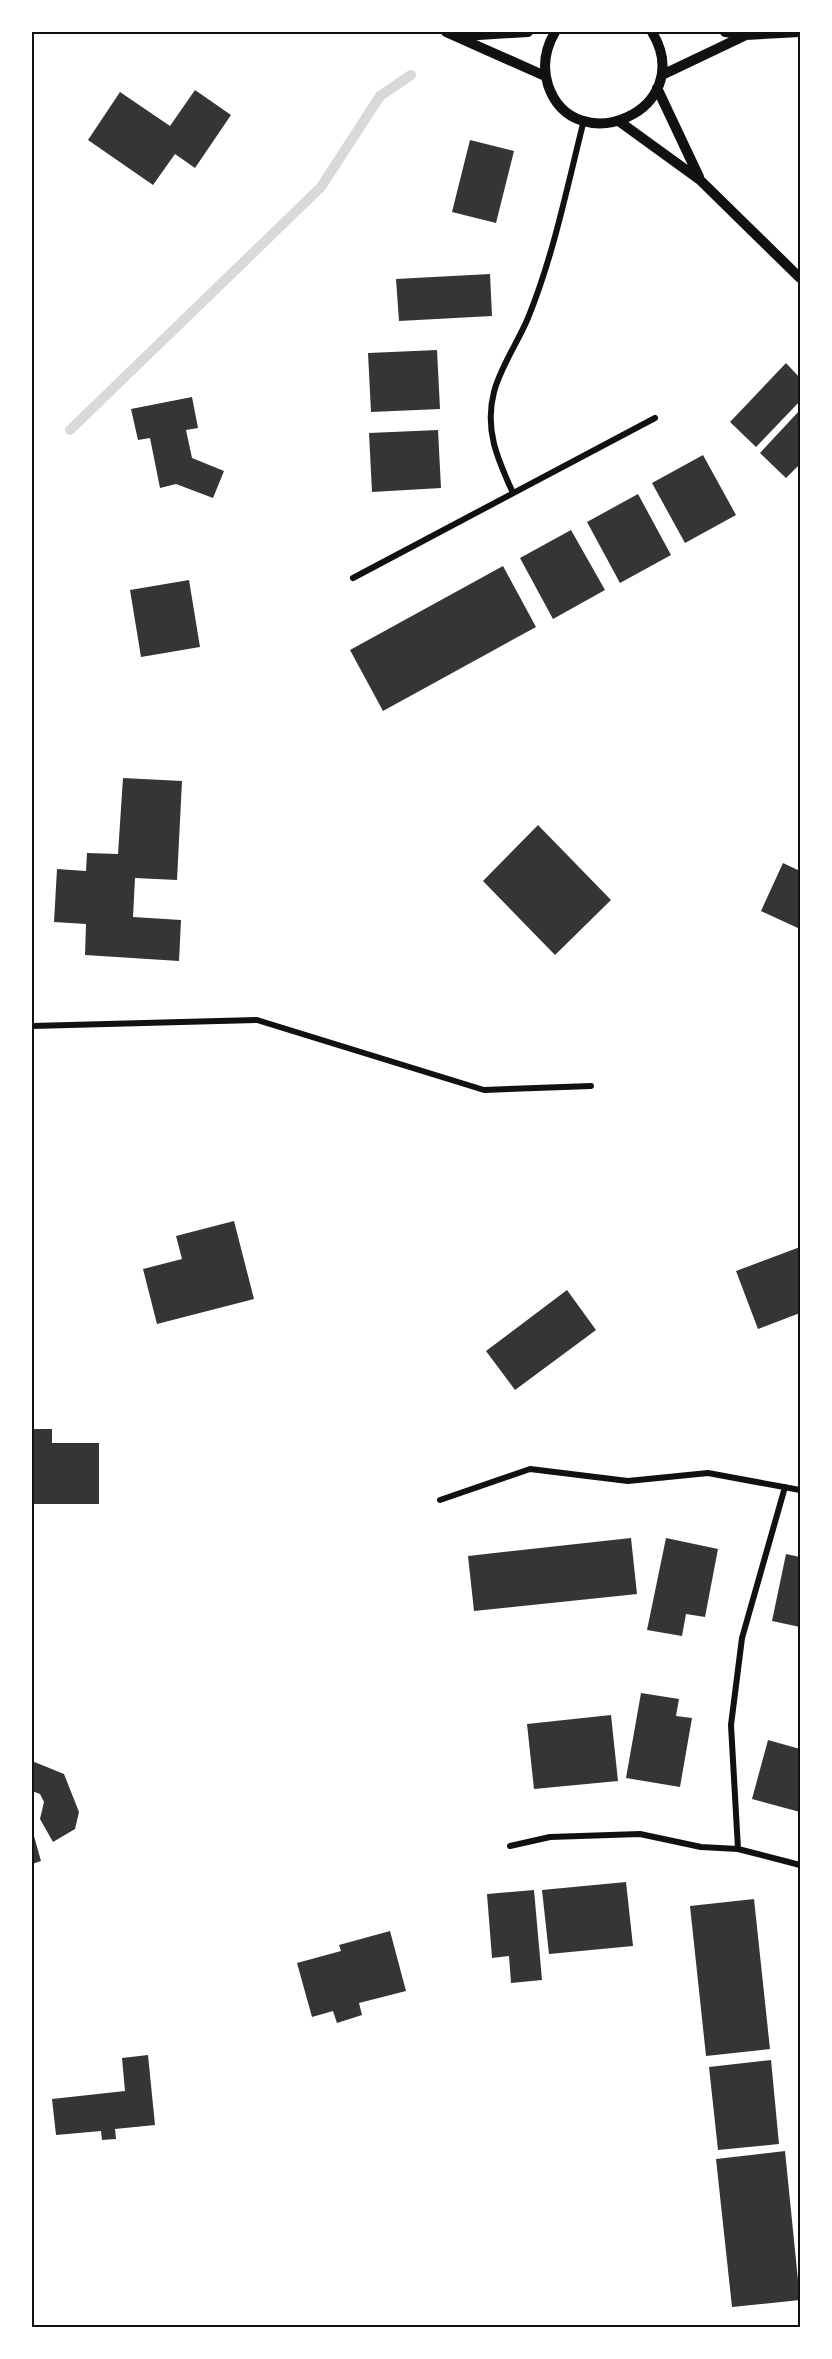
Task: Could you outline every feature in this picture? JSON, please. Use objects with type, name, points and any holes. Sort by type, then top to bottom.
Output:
[{"type":"street","points":[[446,32],[460,36],[545,76]]},
{"type":"street","points":[[460,36],[528,32]]},
{"type":"street","points":[[555,32],[548,44],[544,60],[545,76],[550,90],[558,103],[570,114],[602,124],[620,122],[635,114],[648,103],[657,88],[662,75],[660,50],[652,32]]},
{"type":"street","points":[[725,32],[746,35],[801,32]]},
{"type":"street","points":[[662,75],[746,35]]},
{"type":"street","points":[[657,88],[700,180]]},
{"type":"street","points":[[513,493],[495,454],[491,422],[494,392],[528,318],[551,254],[584,120]]},
{"type":"street","points":[[620,122],[700,180],[801,278]]},
{"type":"street","points":[[353,578],[655,418]]},
{"type":"street","points":[[32,1026],[257,1020],[484,1090],[591,1086]]},
{"type":"street","points":[[440,1500],[530,1469],[628,1481],[708,1473],[801,1490]]},
{"type":"street","points":[[738,1849],[731,1725],[742,1638],[785,1487]]},
{"type":"street","points":[[510,1846],[550,1837],[639,1834],[701,1847],[738,1849],[801,1865]]},
{"type":"building","points":[[195,90],[231,115],[195,168],[175,154],[153,185],[88,140],[120,92],[170,126]]},
{"type":"building","points":[[470,140],[514,151],[496,223],[452,212]]},
{"type":"building","points":[[490,274],[492,316],[399,321],[396,279]]},
{"type":"building","points":[[437,350],[440,409],[371,412],[368,353]]},
{"type":"building","points":[[786,363],[800,378],[800,401],[756,447],[730,422]]},
{"type":"building","points":[[192,397],[198,428],[186,430],[192,458],[224,471],[213,498],[176,484],[160,488],[150,438],[138,440],[131,409]]},
{"type":"building","points":[[800,410],[800,464],[786,478],[760,453]]},
{"type":"building","points":[[438,430],[441,488],[372,492],[369,433]]},
{"type":"building","points":[[703,455],[736,515],[685,543],[652,483]]},
{"type":"building","points":[[638,494],[671,555],[620,583],[587,522]]},
{"type":"building","points":[[571,530],[605,590],[553,619],[520,558]]},
{"type":"building","points":[[503,566],[536,627],[383,711],[350,650]]},
{"type":"building","points":[[189,580],[200,647],[141,657],[130,590]]},
{"type":"building","points":[[123,778],[182,781],[177,880],[135,878],[133,917],[181,920],[179,961],[85,955],[86,924],[54,922],[57,869],[86,871],[87,853],[118,854]]},
{"type":"building","points":[[538,825],[611,900],[555,955],[483,881]]},
{"type":"building","points":[[783,863],[800,871],[800,929],[761,911]]},
{"type":"building","points":[[234,1221],[254,1299],[157,1324],[143,1269],[182,1259],[176,1236]]},
{"type":"building","points":[[800,1247],[800,1313],[758,1329],[736,1271]]},
{"type":"building","points":[[567,1290],[596,1330],[515,1390],[486,1351]]},
{"type":"building","points":[[32,1429],[52,1429],[52,1443],[99,1443],[99,1504],[32,1504]]},
{"type":"building","points":[[631,1538],[637,1594],[474,1611],[468,1556]]},
{"type":"building","points":[[666,1538],[718,1549],[705,1617],[686,1614],[682,1636],[647,1630]]},
{"type":"building","points":[[786,1554],[800,1557],[800,1627],[772,1621]]},
{"type":"building","points":[[641,1693],[679,1699],[676,1716],[692,1718],[680,1787],[626,1778]]},
{"type":"building","points":[[611,1715],[618,1781],[534,1789],[527,1724]]},
{"type":"building","points":[[768,1740],[800,1749],[800,1812],[752,1799]]},
{"type":"building","points":[[32,1761],[64,1774],[79,1812],[75,1829],[53,1842],[40,1819],[44,1802],[40,1794],[32,1791]]},
{"type":"building","points":[[32,1829],[41,1861],[32,1864]]},
{"type":"building","points":[[626,1882],[633,1946],[549,1954],[542,1890]]},
{"type":"building","points":[[534,1890],[542,1980],[511,1983],[509,1956],[492,1958],[487,1894]]},
{"type":"building","points":[[754,1899],[770,2049],[706,2056],[690,1906]]},
{"type":"building","points":[[390,1931],[406,1991],[359,2003],[362,2015],[337,2023],[333,2011],[312,2017],[297,1963],[341,1951],[339,1945]]},
{"type":"building","points":[[148,2055],[155,2125],[115,2129],[116,2139],[102,2140],[101,2131],[56,2135],[52,2099],[125,2091],[122,2058]]},
{"type":"building","points":[[771,2060],[779,2144],[718,2150],[709,2067]]},
{"type":"building","points":[[785,2151],[800,2300],[732,2307],[716,2159]]},
{"type":"waterway","points":[[70,430],[321,187],[380,96],[411,75]]}]
